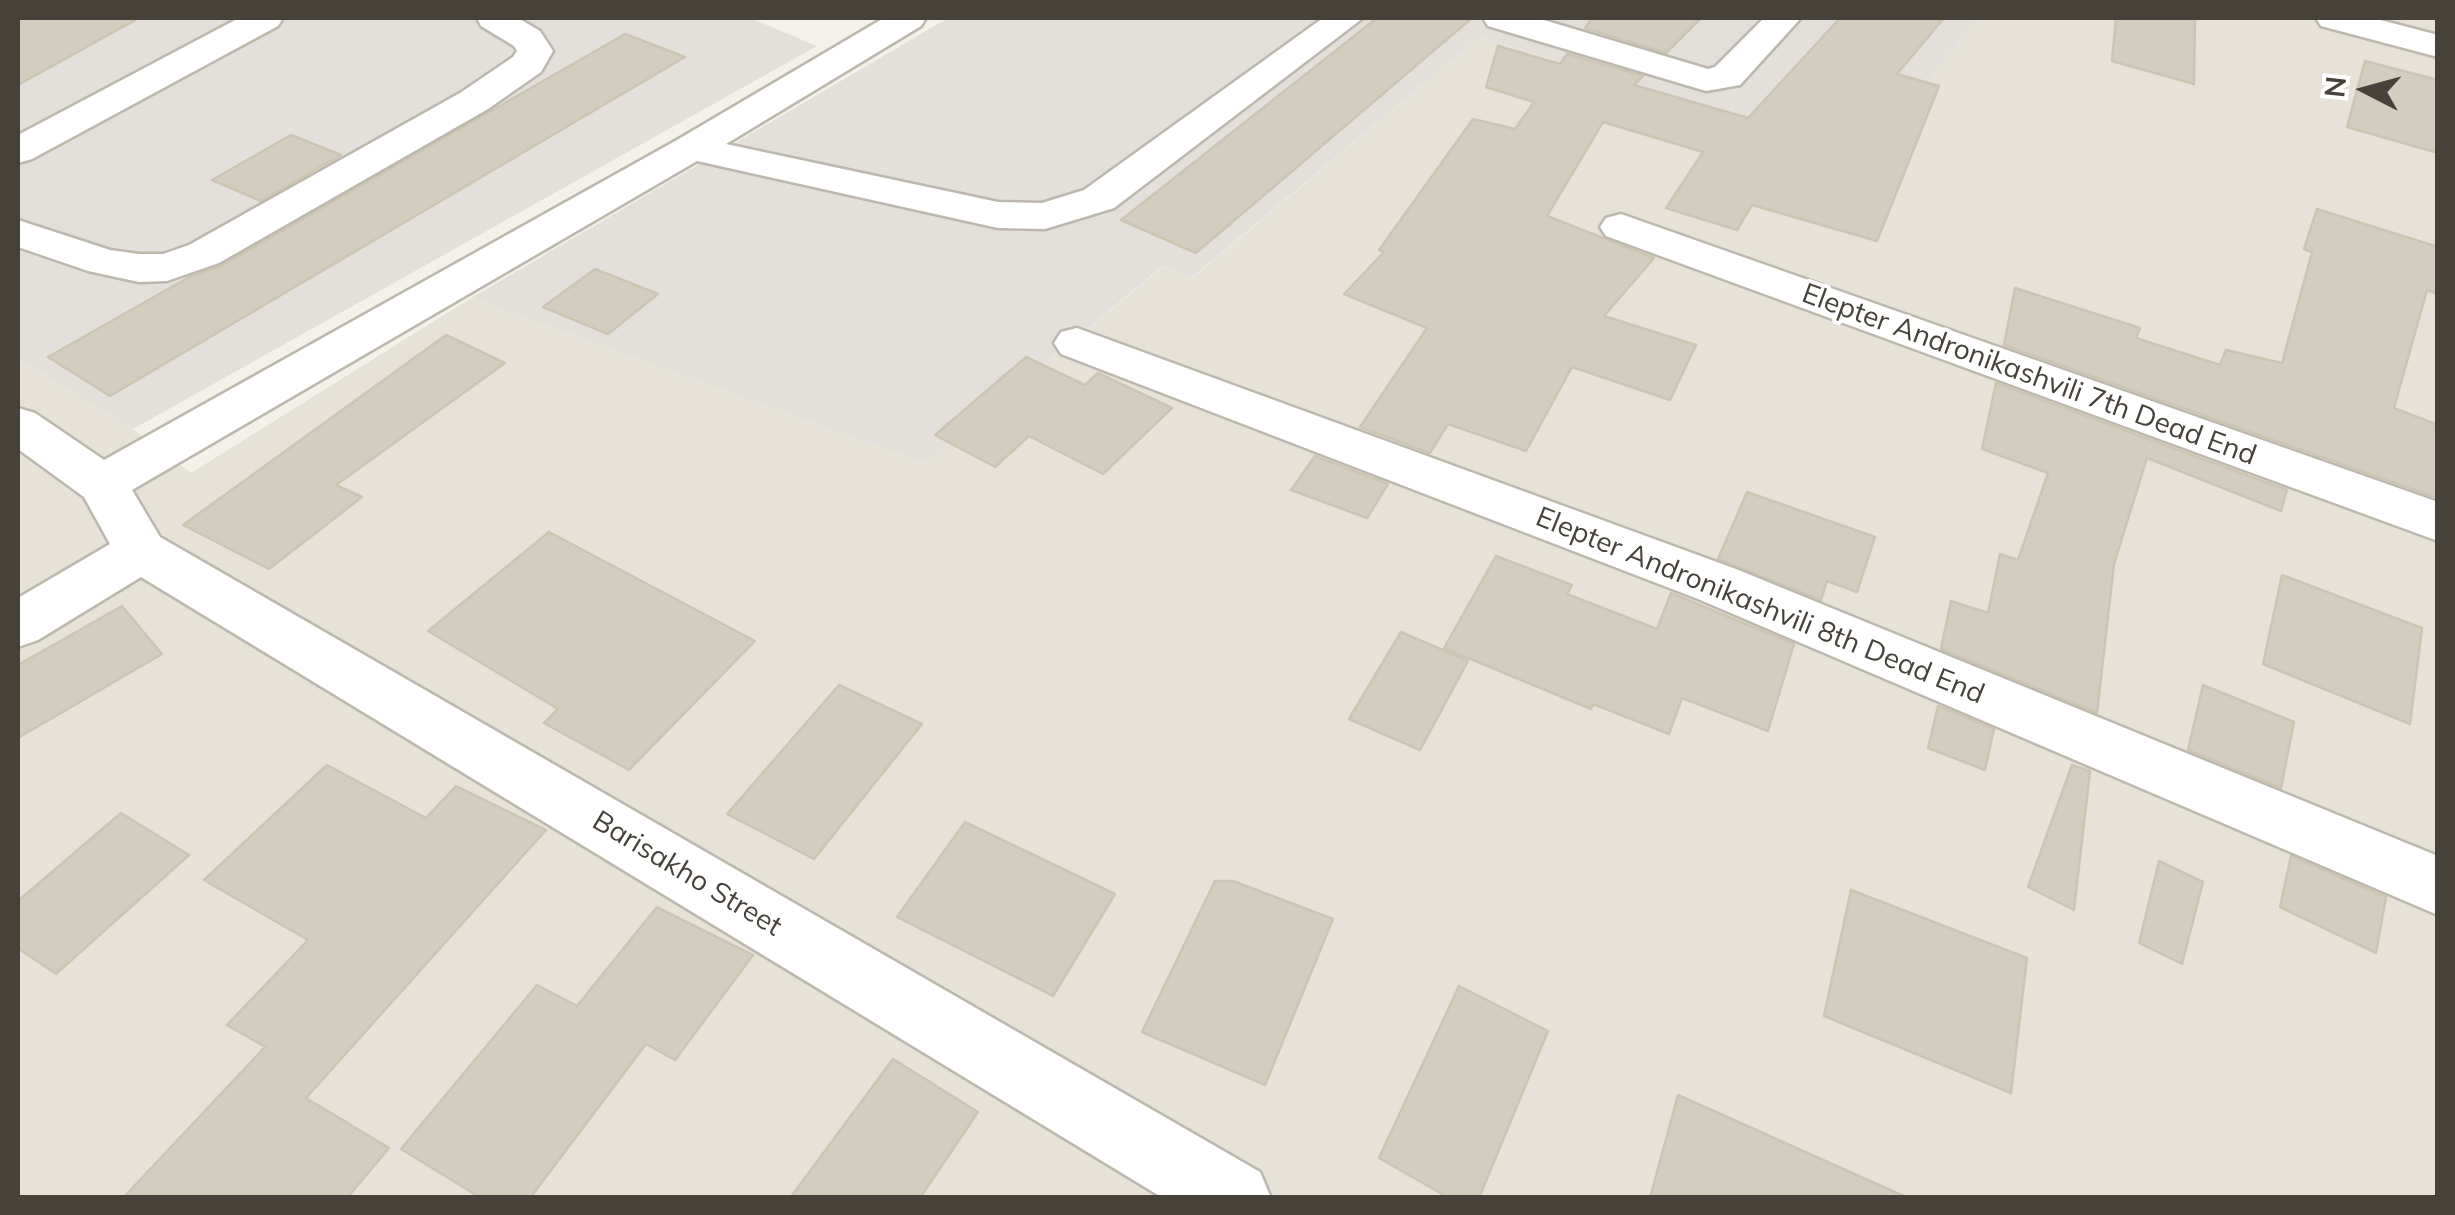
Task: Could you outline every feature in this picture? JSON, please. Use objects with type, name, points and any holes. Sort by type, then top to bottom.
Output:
[{"type":"street","points":[[18,151],[265,18]]},
{"type":"street","points":[[18,233],[103,262],[139,268],[168,266],[204,254],[474,101],[528,64],[534,51],[527,39],[494,18]]},
{"type":"street","points":[[102,484],[691,148],[908,18]]},
{"type":"street","points":[[691,148],[998,216],[1045,216],[1099,198],[1345,18]]},
{"type":"street","points":[[1501,18],[1706,80],[1726,77],[1783,18]]},
{"type":"street","points":[[2334,18],[2438,46]]},
{"type":"street","name":"Elepter Andronikashvili 7th Dead End","points":[[1621,227],[2438,522]]},
{"type":"street","name":"Elepter Andronikashvili 8th Dead End","points":[[1077,343],[1716,584],[2438,886]]},
{"type":"street","name":"Barisakho Street","points":[[18,425],[102,484],[141,551],[1234,1198]]},
{"type":"street","points":[[18,625],[141,551]]},
{"type":"shaded area","points":[[18,18],[750,18],[817,46],[133,429],[18,359]]},
{"type":"shaded area","points":[[948,18],[1977,18],[1871,158],[1480,37],[1191,278],[1164,265],[925,464],[471,298]]},
{"type":"shaded area","points":[[1977,18],[2437,18],[2437,1197],[18,1197],[18,359],[133,429],[191,473],[471,298],[925,464],[1165,265],[1192,278],[1480,37],[1871,158]]},
{"type":"building","points":[[18,18],[139,18],[18,85]]},
{"type":"building","points":[[1377,18],[1472,18],[1196,253],[1121,220]]},
{"type":"building","points":[[1592,18],[1701,18],[1666,53],[1585,28]]},
{"type":"building","points":[[1840,18],[1944,18],[1897,74],[1939,86],[1877,241],[1752,205],[1737,230],[1666,208],[1703,152],[1603,122],[1547,216],[1654,258],[1604,316],[1696,345],[1670,400],[1572,367],[1526,451],[1448,424],[1430,453],[1360,427],[1427,328],[1344,294],[1384,252],[1379,250],[1473,119],[1515,129],[1534,102],[1486,87],[1498,46],[1560,64],[1567,54],[1643,76],[1634,85],[1748,118]]},
{"type":"building","points":[[2116,18],[2195,18],[2194,84],[2112,61]]},
{"type":"building","points":[[625,34],[685,57],[110,396],[48,357],[191,276],[221,266]]},
{"type":"building","points":[[2365,61],[2438,80],[2438,153],[2347,127]]},
{"type":"building","points":[[291,135],[341,155],[261,201],[212,180]]},
{"type":"building","points":[[2317,209],[2438,247],[2438,294],[2427,290],[2394,408],[2438,425],[2438,498],[2004,345],[2015,288],[2140,328],[2136,338],[2220,365],[2226,350],[2282,363],[2312,252],[2304,249]]},
{"type":"building","points":[[595,269],[658,294],[608,334],[543,307]]},
{"type":"building","points":[[446,335],[505,363],[336,485],[362,497],[269,569],[183,525]]},
{"type":"building","points":[[1026,357],[1085,385],[1098,373],[1172,408],[1103,474],[1029,436],[995,467],[935,435]]},
{"type":"building","points":[[1996,383],[2287,490],[2281,511],[2147,458],[2114,564],[2097,713],[1941,649],[1951,601],[1988,613],[2000,554],[2018,560],[2048,473],[1982,449]]},
{"type":"building","points":[[1315,456],[1388,484],[1367,518],[1291,490]]},
{"type":"building","points":[[1747,492],[1875,537],[1857,592],[1827,581],[1821,600],[1718,559]]},
{"type":"building","points":[[549,532],[755,641],[629,770],[544,723],[558,709],[428,631]]},
{"type":"building","points":[[1496,556],[1572,585],[1567,594],[1657,629],[1671,593],[1794,644],[1768,731],[1682,698],[1669,734],[1593,704],[1591,709],[1444,648]]},
{"type":"building","points":[[2282,575],[2422,628],[2410,724],[2263,664]]},
{"type":"building","points":[[122,606],[162,654],[18,738],[18,665]]},
{"type":"building","points":[[1401,632],[1468,661],[1420,750],[1349,719]]},
{"type":"building","points":[[839,685],[922,724],[814,859],[727,814]]},
{"type":"building","points":[[2203,685],[2294,722],[2281,788],[2188,750]]},
{"type":"building","points":[[1938,706],[1994,729],[1985,770],[1928,748]]},
{"type":"building","points":[[327,765],[426,818],[456,786],[546,830],[306,1098],[389,1148],[347,1198],[123,1198],[265,1047],[227,1025],[308,940],[204,880]]},
{"type":"building","points":[[2072,765],[2090,771],[2074,910],[2028,887]]},
{"type":"building","points":[[121,813],[189,855],[56,974],[18,948],[18,901]]},
{"type":"building","points":[[965,822],[1115,894],[1053,996],[897,917]]},
{"type":"building","points":[[2291,856],[2386,897],[2376,953],[2280,907]]},
{"type":"building","points":[[2159,861],[2203,882],[2182,964],[2139,943]]},
{"type":"building","points":[[1215,881],[1233,881],[1333,919],[1265,1085],[1142,1032]]},
{"type":"building","points":[[1851,890],[2027,958],[2011,1093],[1824,1016]]},
{"type":"building","points":[[657,907],[753,955],[675,1060],[646,1044],[530,1198],[481,1198],[401,1149],[537,985],[577,1006]]},
{"type":"building","points":[[1459,986],[1548,1031],[1479,1198],[1449,1198],[1379,1158]]},
{"type":"building","points":[[893,1059],[978,1112],[920,1198],[790,1198]]},
{"type":"building","points":[[1678,1095],[1908,1198],[1650,1198]]}]
